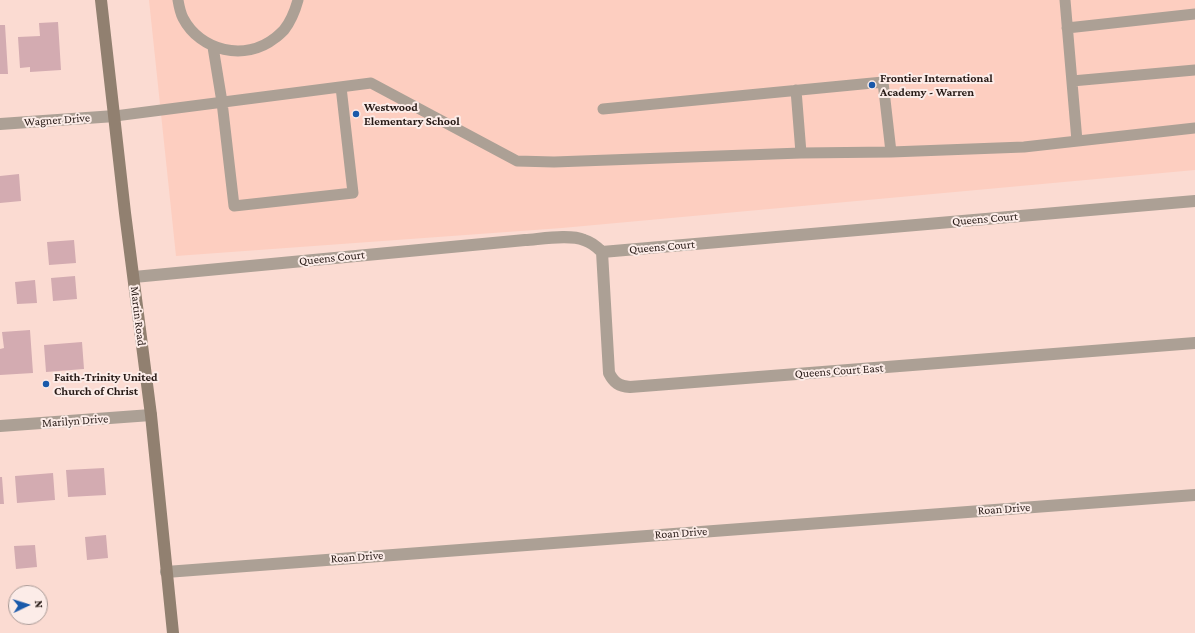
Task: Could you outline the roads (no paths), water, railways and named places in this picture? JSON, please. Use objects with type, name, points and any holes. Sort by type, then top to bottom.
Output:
[{"type":"street","name":"Martin Road","points":[[101,0],[125,213],[151,415],[173,633]]},
{"type":"street","name":"Wagner Drive","points":[[0,124],[114,116]]},
{"type":"street","name":"Queens Court","points":[[134,277],[517,240],[569,237],[584,239],[596,246],[602,252],[1195,200]]},
{"type":"street","name":"Queens Court East","points":[[602,252],[609,373],[612,380],[616,384],[622,386],[630,387],[1195,343]]},
{"type":"street","name":"Marilyn Drive","points":[[0,426],[151,415]]},
{"type":"street","name":"Roan Drive","points":[[166,572],[1195,495]]},
{"type":"lane","points":[[178,0],[183,17],[196,35],[213,46],[232,51],[251,50],[269,43],[284,31],[294,15],[298,0]]},
{"type":"lane","points":[[1065,0],[1077,141]]},
{"type":"lane","points":[[1068,28],[1195,14]]},
{"type":"lane","points":[[213,46],[222,102],[234,206],[353,193],[341,87]]},
{"type":"lane","points":[[1072,81],[1195,70]]},
{"type":"lane","points":[[603,109],[883,82],[891,152]]},
{"type":"lane","points":[[114,116],[371,83],[517,161],[554,162],[1024,147],[1195,128]]},
{"type":"lane","points":[[796,90],[801,153]]},
{"type":"place","name":"Frontier International Academy - Warren","points":[[872,85]]},
{"type":"place","name":"Westwood Elementary School","points":[[356,114]]},
{"type":"place","name":"Faith-Trinity United Church of Christ","points":[[46,384]]}]
